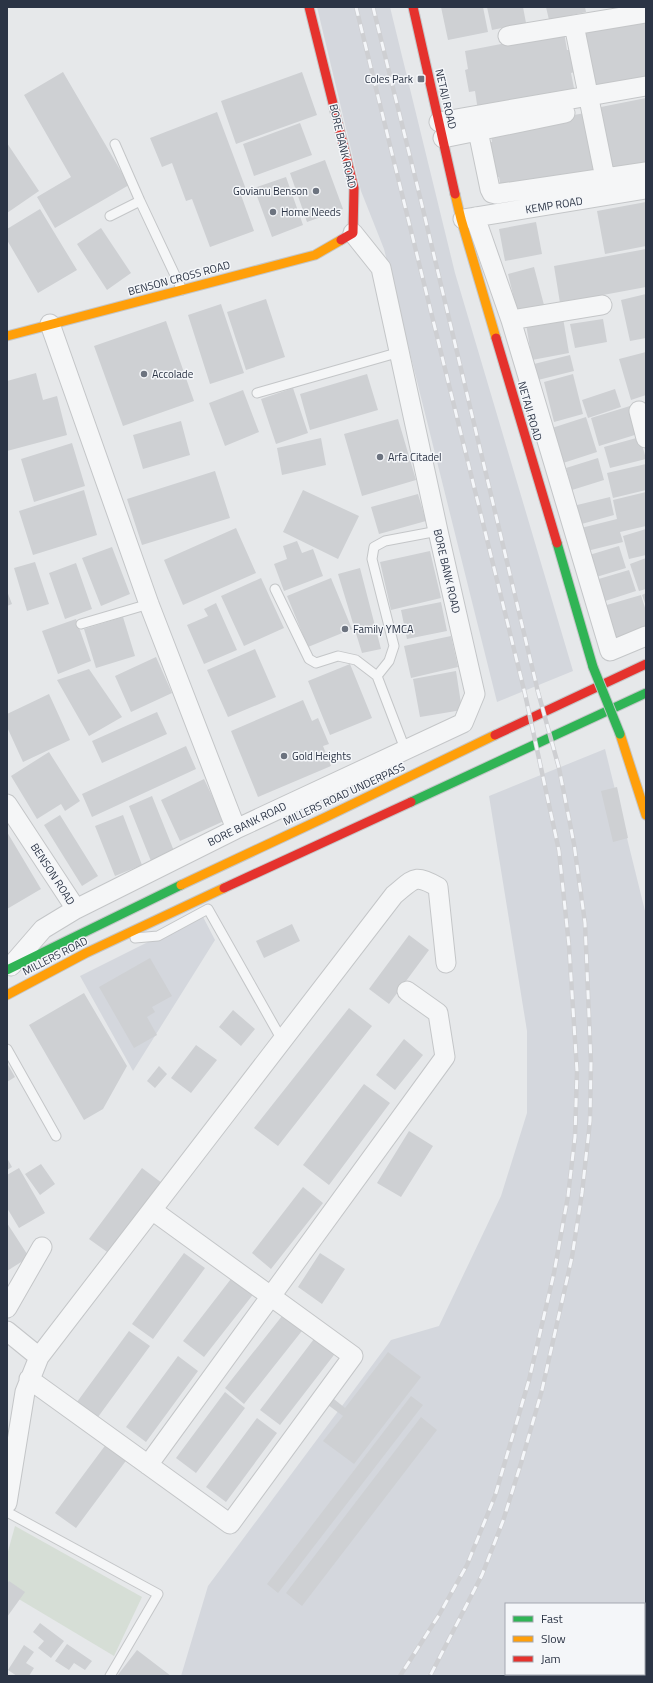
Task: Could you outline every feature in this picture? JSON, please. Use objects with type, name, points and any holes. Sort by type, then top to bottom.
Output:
[{"type":"main road","name":"BORE BANK ROAD","points":[[309,7],[354,188],[353,234]]},
{"type":"main road","name":"NETAJI ROAD","points":[[413,7],[441,130],[468,218],[593,667],[620,734],[646,815]]},
{"type":"main road","name":"BENSON CROSS ROAD","points":[[10,335],[315,255],[353,234]]},
{"type":"main road","name":"MILLERS ROAD UNDERPASS","points":[[53,947],[225,863],[326,817],[646,664]]},
{"type":"main road","points":[[116,940],[234,883],[646,693]]},
{"type":"main road","name":"MILLERS ROAD","points":[[7,995],[86,953],[116,940]]},
{"type":"main road","name":"MILLERS ROAD","points":[[8,970],[53,947]]},
{"type":"street","points":[[508,36],[646,13]]},
{"type":"street","points":[[574,25],[605,178]]},
{"type":"street","points":[[441,130],[478,131],[646,86]]},
{"type":"street","points":[[441,130],[589,102],[646,95]]},
{"type":"street","points":[[478,131],[490,189],[492,193],[496,194],[646,172]]},
{"type":"street","name":"KEMP ROAD","points":[[468,218],[646,189]]},
{"type":"street","points":[[468,218],[511,320],[610,652],[646,636]]},
{"type":"street","name":"BORE BANK ROAD","points":[[76,909],[236,829],[463,723],[475,694],[381,268],[353,234]]},
{"type":"street","points":[[511,320],[602,305]]},
{"type":"street","points":[[50,324],[149,604],[236,829]]},
{"type":"street","points":[[639,411],[646,438]]},
{"type":"street","name":"BENSON ROAD","points":[[7,804],[76,909],[43,929],[8,970]]},
{"type":"street","points":[[7,1503],[25,1392],[39,1357],[394,895],[413,879],[425,879],[438,887],[446,963]]},
{"type":"street","points":[[148,1465],[445,1057],[438,1013],[407,991]]},
{"type":"street","points":[[29,1379],[230,1524],[353,1356],[152,1210]]},
{"type":"street","points":[[7,1308],[42,1247]]},
{"type":"street","points":[[7,1331],[39,1357]]},
{"type":"lane","points":[[115,144],[182,290]]},
{"type":"lane","points":[[110,216],[140,201]]},
{"type":"lane","points":[[7,324],[10,335]]},
{"type":"lane","points":[[258,393],[400,352]]},
{"type":"lane","points":[[377,676],[389,661],[394,646],[372,559],[374,547],[385,541],[438,531]]},
{"type":"lane","points":[[275,589],[309,659],[316,663],[338,656],[356,660],[377,676],[405,749]]},
{"type":"lane","points":[[82,624],[149,604]]},
{"type":"lane","points":[[116,940],[158,936],[208,910],[282,1040]]},
{"type":"lane","points":[[7,1048],[56,1136]]},
{"type":"lane","points":[[7,1512],[158,1594],[110,1676]]},
{"type":"shaded area","points":[[317,7],[390,7],[455,273],[573,671],[497,702],[384,249],[361,191]]},
{"type":"shaded area","points":[[605,749],[646,915],[646,1653],[645,1656],[645,1603],[505,1603],[505,1675],[636,1676],[181,1676],[208,1586],[391,1340],[439,1326],[501,1196],[527,1113],[527,1031],[489,796]]},
{"type":"shaded area","points":[[202,915],[215,940],[133,1071],[80,976]]},
{"type":"shaded area","points":[[15,1526],[142,1597],[114,1656],[7,1592],[7,1555]]},
{"type":"building","points":[[441,7],[483,7],[488,32],[448,40]]},
{"type":"building","points":[[487,7],[523,7],[526,23],[492,30]]},
{"type":"building","points":[[546,7],[585,7],[586,12],[549,20]]},
{"type":"building","points":[[646,16],[646,84],[592,95],[579,29]]},
{"type":"building","points":[[564,32],[567,50],[571,50],[575,72],[571,73],[575,93],[478,111],[475,91],[469,92],[465,70],[468,69],[465,51]]},
{"type":"building","points":[[63,72],[129,185],[55,228],[37,197],[71,177],[24,95]]},
{"type":"building","points":[[302,72],[317,115],[236,144],[221,101]]},
{"type":"building","points":[[646,98],[646,167],[608,175],[596,108]]},
{"type":"building","points":[[217,112],[247,192],[241,195],[254,231],[210,247],[192,199],[186,201],[172,163],[162,167],[150,138]]},
{"type":"building","points":[[585,113],[597,175],[502,193],[499,177],[490,178],[484,143],[492,142],[490,130]]},
{"type":"building","points":[[300,123],[312,155],[254,176],[243,144]]},
{"type":"building","points":[[7,143],[39,191],[7,213]]},
{"type":"building","name":"Govianu Benson","points":[[325,160],[343,209],[307,222],[290,173]]},
{"type":"building","points":[[286,177],[303,225],[272,237],[254,188]]},
{"type":"building","points":[[646,202],[646,246],[605,254],[597,211]]},
{"type":"building","points":[[40,209],[77,270],[38,293],[7,240],[7,229]]},
{"type":"building","points":[[536,222],[542,254],[505,261],[499,229]]},
{"type":"building","points":[[101,228],[131,273],[107,290],[77,244]]},
{"type":"building","points":[[646,249],[646,287],[560,303],[554,266]]},
{"type":"building","points":[[534,267],[544,305],[517,311],[508,274]]},
{"type":"building","points":[[646,294],[646,338],[630,341],[621,300]]},
{"type":"building","points":[[266,299],[285,357],[246,370],[227,312]]},
{"type":"building","points":[[221,304],[244,373],[210,384],[188,315]]},
{"type":"building","points":[[563,318],[569,353],[532,360],[526,324]]},
{"type":"building","points":[[603,319],[607,342],[575,348],[570,324]]},
{"type":"building","name":"Accolade","points":[[166,321],[194,401],[123,426],[94,346]]},
{"type":"building","points":[[646,352],[646,395],[631,400],[619,359]]},
{"type":"building","points":[[570,355],[574,371],[538,380],[534,364]]},
{"type":"building","points":[[36,373],[43,400],[57,396],[67,435],[7,451],[7,381]]},
{"type":"building","points":[[367,374],[378,410],[310,430],[300,394]]},
{"type":"building","points":[[573,374],[583,414],[554,422],[544,382]]},
{"type":"building","points":[[293,388],[308,433],[276,444],[261,399]]},
{"type":"building","points":[[615,389],[621,407],[588,418],[582,400]]},
{"type":"building","points":[[243,390],[259,432],[225,446],[209,403]]},
{"type":"building","points":[[630,406],[638,434],[599,446],[591,418]]},
{"type":"building","points":[[586,417],[597,452],[563,463],[552,428]]},
{"type":"building","name":"Arfa Citadel","points":[[398,419],[416,480],[362,496],[344,434]]},
{"type":"building","points":[[181,421],[190,455],[143,469],[133,435]]},
{"type":"building","points":[[640,437],[646,459],[610,468],[604,447]]},
{"type":"building","points":[[321,438],[326,465],[282,475],[277,448]]},
{"type":"building","points":[[72,443],[85,486],[34,502],[21,459]]},
{"type":"building","points":[[598,458],[604,480],[572,490],[566,468]]},
{"type":"building","points":[[646,464],[646,490],[613,498],[607,473]]},
{"type":"building","points":[[215,471],[230,518],[142,545],[127,499]]},
{"type":"building","points":[[84,490],[97,535],[33,555],[19,511]]},
{"type":"building","points":[[303,490],[359,516],[338,559],[283,532]]},
{"type":"building","points":[[646,492],[646,526],[620,532],[623,542],[583,552],[577,529],[617,519],[613,500]]},
{"type":"building","points":[[418,494],[426,521],[379,534],[371,507]]},
{"type":"building","points":[[610,497],[614,515],[578,525],[573,506]]},
{"type":"building","points":[[236,528],[256,573],[183,605],[164,560]]},
{"type":"building","points":[[646,529],[646,555],[629,559],[623,536]]},
{"type":"building","points":[[297,541],[302,553],[313,549],[323,576],[284,591],[274,564],[287,559],[283,546]]},
{"type":"building","points":[[619,546],[626,568],[593,578],[586,556]]},
{"type":"building","points":[[112,547],[130,594],[101,606],[82,558]]},
{"type":"building","points":[[430,551],[441,598],[391,610],[380,562]]},
{"type":"building","points":[[646,558],[646,589],[639,591],[630,564]]},
{"type":"building","points":[[35,562],[49,604],[27,611],[14,568]]},
{"type":"building","points":[[76,563],[92,609],[65,619],[49,573]]},
{"type":"building","points":[[360,568],[381,649],[362,653],[338,574]]},
{"type":"building","points":[[629,570],[636,591],[599,603],[592,581]]},
{"type":"building","points":[[261,578],[284,628],[244,646],[221,596]]},
{"type":"building","points":[[331,578],[352,629],[308,647],[287,596]]},
{"type":"building","points":[[7,591],[12,604],[7,606]]},
{"type":"building","points":[[646,593],[646,606],[642,595]]},
{"type":"building","points":[[641,595],[646,611],[646,634],[611,644],[600,607]]},
{"type":"building","points":[[441,602],[447,631],[407,639],[401,610]]},
{"type":"building","points":[[216,603],[237,650],[204,664],[187,625],[208,616],[204,609]]},
{"type":"building","points":[[123,617],[135,656],[96,668],[84,629]]},
{"type":"building","points":[[76,619],[91,661],[58,674],[42,631]]},
{"type":"building","points":[[451,636],[458,667],[411,678],[404,646]]},
{"type":"building","points":[[255,649],[276,697],[228,717],[207,670]]},
{"type":"building","points":[[156,657],[172,693],[131,712],[115,676]]},
{"type":"building","points":[[350,664],[372,718],[330,735],[308,681]]},
{"type":"building","points":[[89,669],[122,717],[89,736],[57,680]]},
{"type":"building","points":[[456,671],[462,710],[420,717],[413,679]]},
{"type":"building","points":[[49,694],[70,740],[23,762],[7,727],[7,714]]},
{"type":"building","name":"Gold Heights","points":[[303,700],[312,721],[318,718],[329,744],[323,746],[331,766],[258,797],[231,731]]},
{"type":"building","points":[[157,712],[167,734],[102,763],[92,741]]},
{"type":"building","points":[[186,746],[196,769],[92,817],[82,794]]},
{"type":"building","points":[[49,752],[80,801],[65,811],[61,804],[37,819],[11,776]]},
{"type":"building","points":[[204,779],[224,821],[180,841],[161,800]]},
{"type":"building","points":[[617,787],[628,838],[613,842],[601,791]]},
{"type":"building","points":[[152,796],[174,851],[151,861],[129,806]]},
{"type":"building","points":[[60,815],[98,876],[82,886],[44,825]]},
{"type":"building","points":[[123,815],[142,865],[115,876],[95,826]]},
{"type":"building","points":[[7,832],[41,889],[7,909]]},
{"type":"building","points":[[292,924],[300,941],[264,958],[256,941]]},
{"type":"building","points":[[409,935],[429,950],[389,1004],[369,989]]},
{"type":"building","points":[[150,958],[172,996],[152,1007],[155,1012],[147,1017],[157,1035],[134,1048],[99,987]]},
{"type":"building","points":[[84,993],[127,1066],[103,1109],[84,1120],[29,1025]]},
{"type":"building","points":[[349,1008],[372,1026],[278,1146],[254,1128]]},
{"type":"building","points":[[233,1010],[255,1029],[241,1046],[219,1027]]},
{"type":"building","points":[[404,1039],[423,1055],[395,1090],[376,1075]]},
{"type":"building","points":[[196,1045],[217,1060],[191,1093],[171,1078]]},
{"type":"building","points":[[7,1063],[15,1077],[7,1082]]},
{"type":"building","points":[[159,1066],[167,1074],[155,1088],[147,1081]]},
{"type":"building","points":[[364,1084],[390,1103],[329,1185],[303,1165]]},
{"type":"building","points":[[409,1131],[433,1146],[401,1197],[377,1183]]},
{"type":"building","points":[[7,1158],[12,1167],[7,1170]]},
{"type":"building","points":[[41,1164],[55,1184],[40,1195],[25,1174]]},
{"type":"building","points":[[19,1168],[45,1213],[19,1228],[7,1208],[7,1175]]},
{"type":"building","points":[[142,1168],[162,1183],[110,1254],[89,1239]]},
{"type":"building","points":[[303,1187],[323,1203],[271,1269],[252,1253]]},
{"type":"building","points":[[7,1223],[29,1257],[7,1271]]},
{"type":"building","points":[[184,1253],[205,1268],[153,1339],[132,1324]]},
{"type":"building","points":[[320,1253],[345,1269],[322,1304],[298,1287]]},
{"type":"building","points":[[234,1275],[255,1292],[204,1357],[183,1341]]},
{"type":"building","points":[[286,1311],[305,1327],[244,1404],[225,1388]]},
{"type":"building","points":[[129,1331],[150,1346],[98,1417],[77,1402]]},
{"type":"building","points":[[317,1335],[337,1351],[280,1425],[260,1410]]},
{"type":"building","points":[[388,1352],[421,1377],[354,1464],[323,1441],[343,1416],[324,1402],[329,1395],[345,1408]]},
{"type":"building","points":[[178,1356],[198,1371],[146,1442],[126,1427]]},
{"type":"building","points":[[225,1392],[245,1408],[196,1473],[176,1458]]},
{"type":"building","points":[[411,1396],[423,1405],[278,1593],[267,1584]]},
{"type":"building","points":[[421,1417],[437,1430],[302,1606],[286,1593]]},
{"type":"building","points":[[257,1418],[277,1433],[226,1502],[206,1487]]},
{"type":"building","points":[[107,1443],[128,1458],[76,1528],[55,1513]]},
{"type":"building","points":[[9,1581],[25,1592],[7,1617],[7,1584]]},
{"type":"building","points":[[40,1623],[64,1641],[51,1658],[38,1648],[44,1641],[33,1632]]},
{"type":"building","points":[[67,1644],[92,1661],[85,1670],[74,1663],[69,1670],[55,1661]]},
{"type":"building","points":[[24,1645],[34,1652],[26,1663],[34,1668],[29,1676],[17,1676],[8,1670]]},
{"type":"building","points":[[137,1650],[171,1676],[117,1676]]},
{"type":"railway","points":[[356,7],[525,694],[559,851],[569,946],[577,1071],[575,1137],[568,1196],[554,1273],[529,1380],[495,1496],[467,1565],[439,1615],[400,1676]]},
{"type":"railway","points":[[373,7],[421,201],[538,692],[559,768],[574,844],[585,923],[591,1063],[590,1121],[582,1193],[572,1257],[542,1390],[503,1521],[482,1575],[430,1676]]},
{"type":"traffic: fast","points":[[557,543],[593,667]]},
{"type":"traffic: fast","points":[[593,667],[620,734]]},
{"type":"traffic: fast","points":[[411,802],[646,693]]},
{"type":"traffic: fast","points":[[7,970],[181,885]]},
{"type":"traffic: slow","points":[[455,194],[496,338]]},
{"type":"traffic: slow","points":[[7,336],[315,255],[341,240]]},
{"type":"traffic: slow","points":[[620,734],[646,815]]},
{"type":"traffic: slow","points":[[181,885],[495,735]]},
{"type":"traffic: slow","points":[[7,995],[86,953],[224,888]]},
{"type":"traffic: jam","points":[[309,7],[354,188],[353,233],[341,240]]},
{"type":"traffic: jam","points":[[413,7],[455,194]]},
{"type":"traffic: jam","points":[[496,338],[557,543]]},
{"type":"traffic: jam","points":[[495,735],[646,664]]},
{"type":"traffic: jam","points":[[224,888],[411,802]]},
{"type":"place","name":"Coles Park","points":[[421,79]]},
{"type":"place","name":"Govianu Benson","points":[[316,191]]},
{"type":"place","name":"Home Needs","points":[[273,212]]},
{"type":"place","name":"Accolade","points":[[144,374]]},
{"type":"place","name":"Arfa Citadel","points":[[380,457]]},
{"type":"place","name":"Family YMCA","points":[[345,629]]},
{"type":"place","name":"Gold Heights","points":[[284,756]]}]
